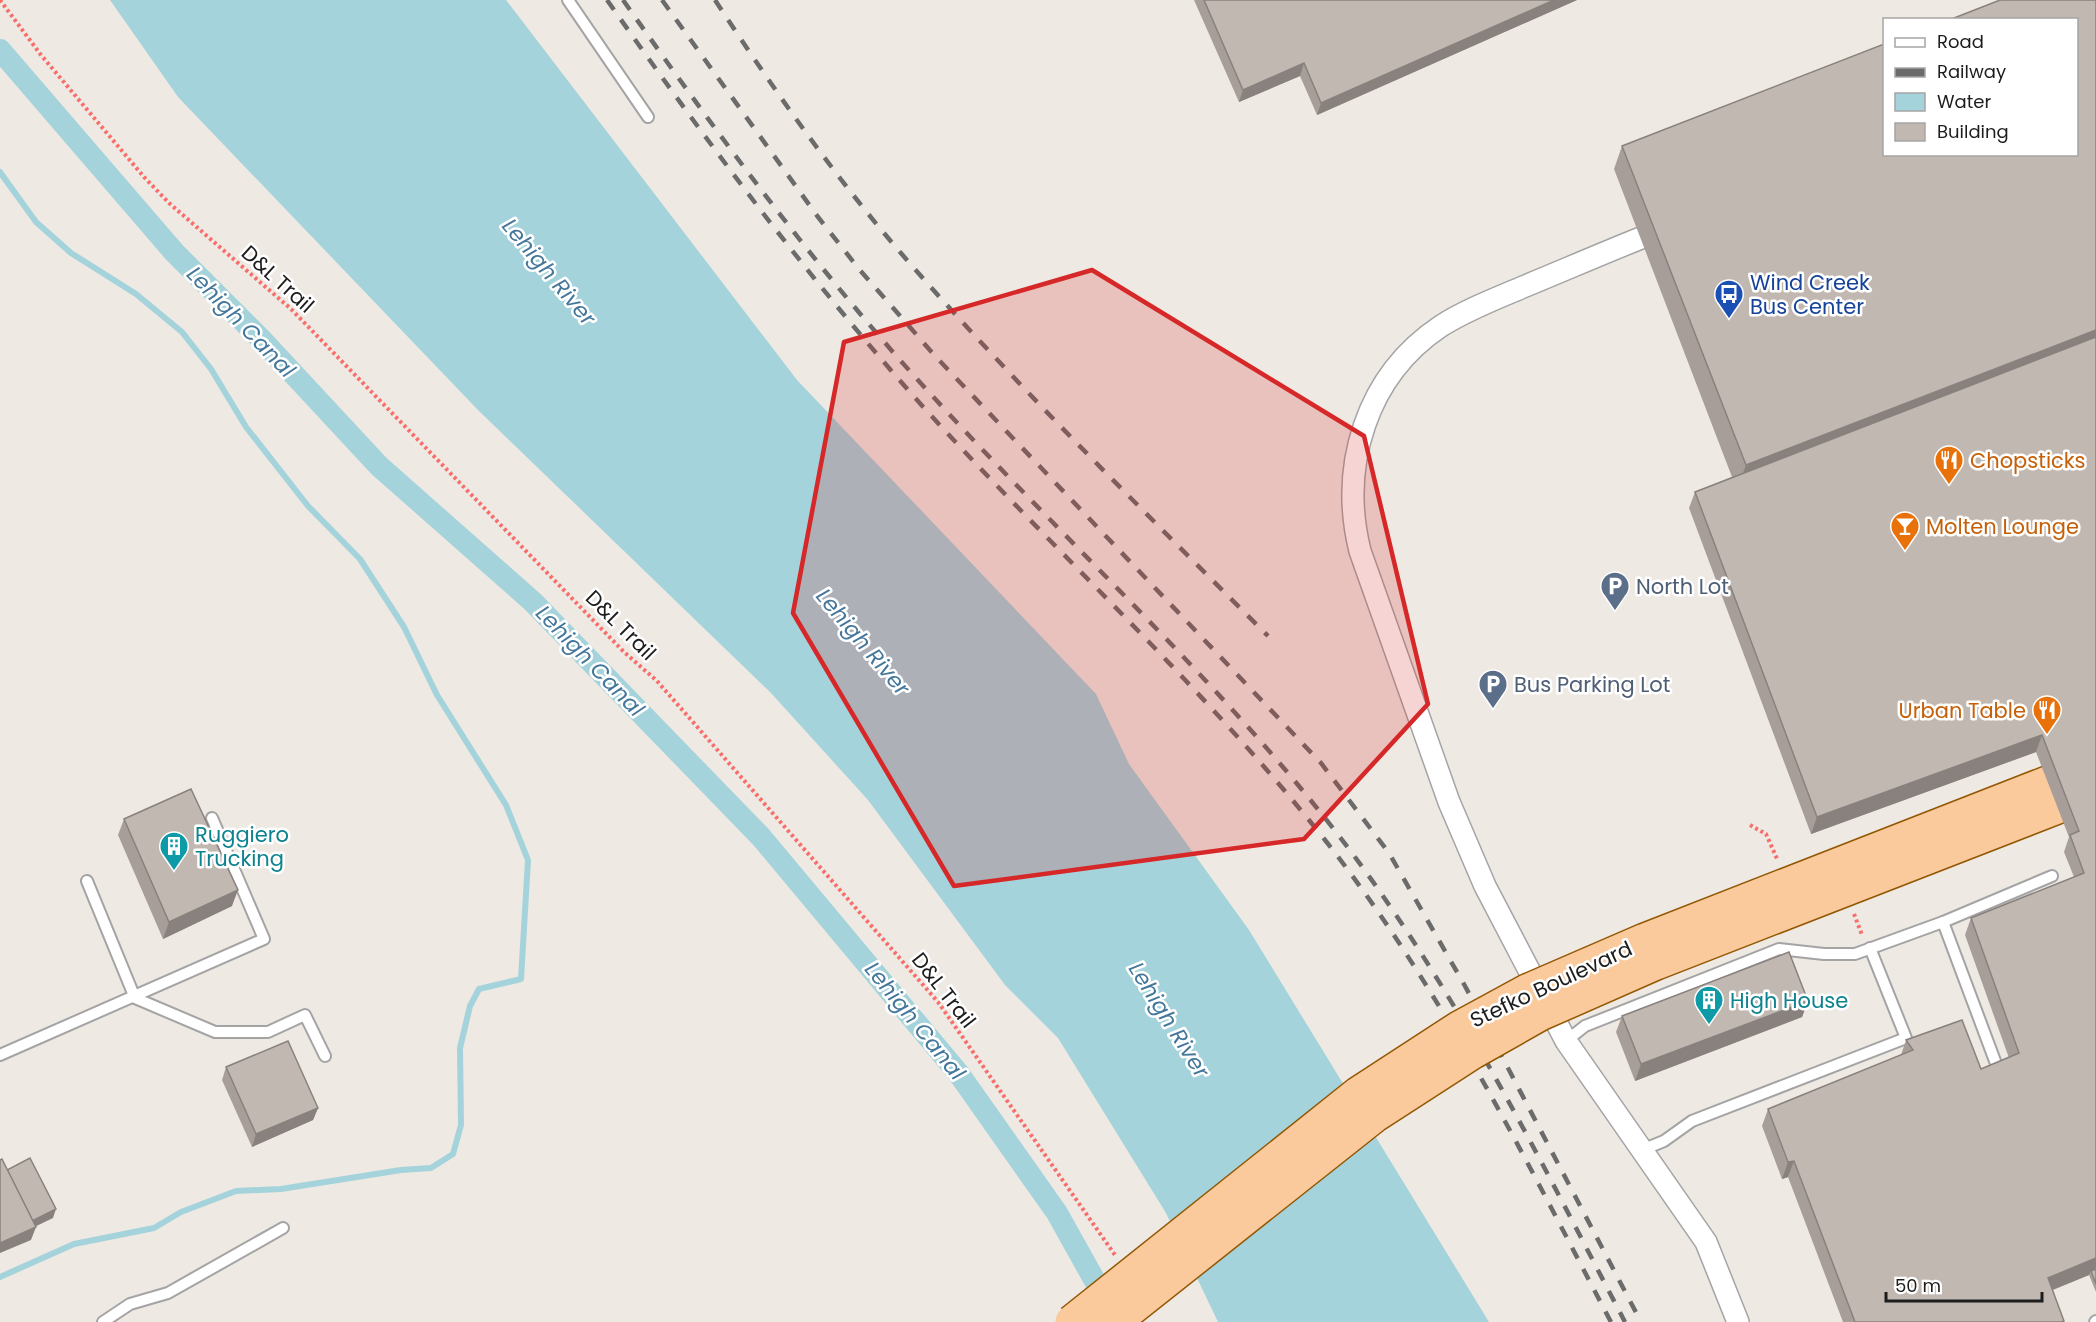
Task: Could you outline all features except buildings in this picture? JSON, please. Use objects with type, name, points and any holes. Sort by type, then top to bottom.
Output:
[{"type":"main road","name":"Stefko Boulevard","points":[[1072,1322],[1359,1093],[1459,1028],[1573,970],[1645,940],[2096,764]]},
{"type":"main road","name":"Stefko Boulevard","points":[[1114,1322],[1374,1116],[1473,1052],[1540,1014],[1656,963],[2096,792]]},
{"type":"street","points":[[1641,238],[1506,294],[1439,327],[1412,350],[1376,397],[1365,418],[1355,458],[1352,498],[1360,551],[1449,802],[1485,886],[1566,1041],[1706,1242],[1738,1322]]},
{"type":"lane","points":[[568,0],[648,117]]},
{"type":"lane","points":[[0,1055],[135,998],[264,939],[212,819]]},
{"type":"lane","points":[[1566,1041],[1585,1026],[1779,950],[1855,954],[1943,922],[2052,876]]},
{"type":"lane","points":[[87,881],[135,998],[215,1032],[268,1032],[305,1015],[325,1056]]},
{"type":"lane","points":[[1943,922],[1995,1061]]},
{"type":"lane","points":[[1642,1150],[1664,1141],[1692,1121],[1906,1038],[1870,948]]},
{"type":"lane","points":[[103,1322],[130,1304],[168,1293],[283,1228]]},
{"type":"path","name":"D&L Trail","points":[[0,0],[41,54],[163,196],[291,309],[624,652],[657,681],[718,748],[757,798],[938,1002],[1116,1256]]},
{"type":"path","points":[[1750,825],[1766,834],[1772,851],[1783,866]]},
{"type":"highlighted area","points":[[1092,270],[1364,436],[1428,704],[1304,839],[954,886],[793,613],[844,342]]},
{"type":"water","name":"Lehigh River","points":[[110,0],[506,0],[797,380],[1096,694],[1129,764],[1249,930],[1489,1322],[1218,1322],[1166,1213],[1058,1038],[1005,985],[868,800],[771,693],[478,410],[178,97]]},
{"type":"waterway","name":"Lehigh Canal","points":[[0,50],[174,252],[261,339],[379,466],[533,602],[761,837],[959,1074],[1057,1213],[1110,1308]]},
{"type":"waterway","points":[[0,172],[36,222],[71,253],[136,294],[182,332],[211,369],[246,427],[308,506],[360,559],[404,627],[437,695],[506,805],[528,860],[521,979],[479,989],[470,1006],[460,1048],[461,1125],[453,1154],[431,1168],[401,1170],[281,1189],[236,1191],[181,1212],[154,1228],[74,1244],[0,1277]]},
{"type":"railway","points":[[607,0],[761,210],[883,361],[976,464],[1230,728],[1325,840],[1367,896],[1444,1014],[1513,1136],[1611,1322]]},
{"type":"railway","points":[[623,0],[697,104],[813,257],[895,355],[988,456],[1142,613],[1242,720],[1336,832],[1378,890],[1456,1009],[1526,1133],[1625,1322]]},
{"type":"railway","points":[[662,0],[818,217],[859,269],[936,357],[1321,763],[1389,853],[1465,986],[1641,1322]]},
{"type":"railway","points":[[715,0],[803,129],[850,192],[900,252],[1034,399],[1268,636]]},
{"type":"place","name":"Wind Creek Bus Center","points":[[1729,320]]},
{"type":"place","name":"Chopsticks","points":[[1949,486]]},
{"type":"place","name":"Molten Lounge","points":[[1905,552]]},
{"type":"place","name":"North Lot","points":[[1615,612]]},
{"type":"place","name":"Bus Parking Lot","points":[[1493,710]]},
{"type":"place","name":"Urban Table","points":[[2047,736]]},
{"type":"place","name":"Ruggiero Trucking","points":[[174,872]]},
{"type":"place","name":"High House","points":[[1709,1026]]}]
